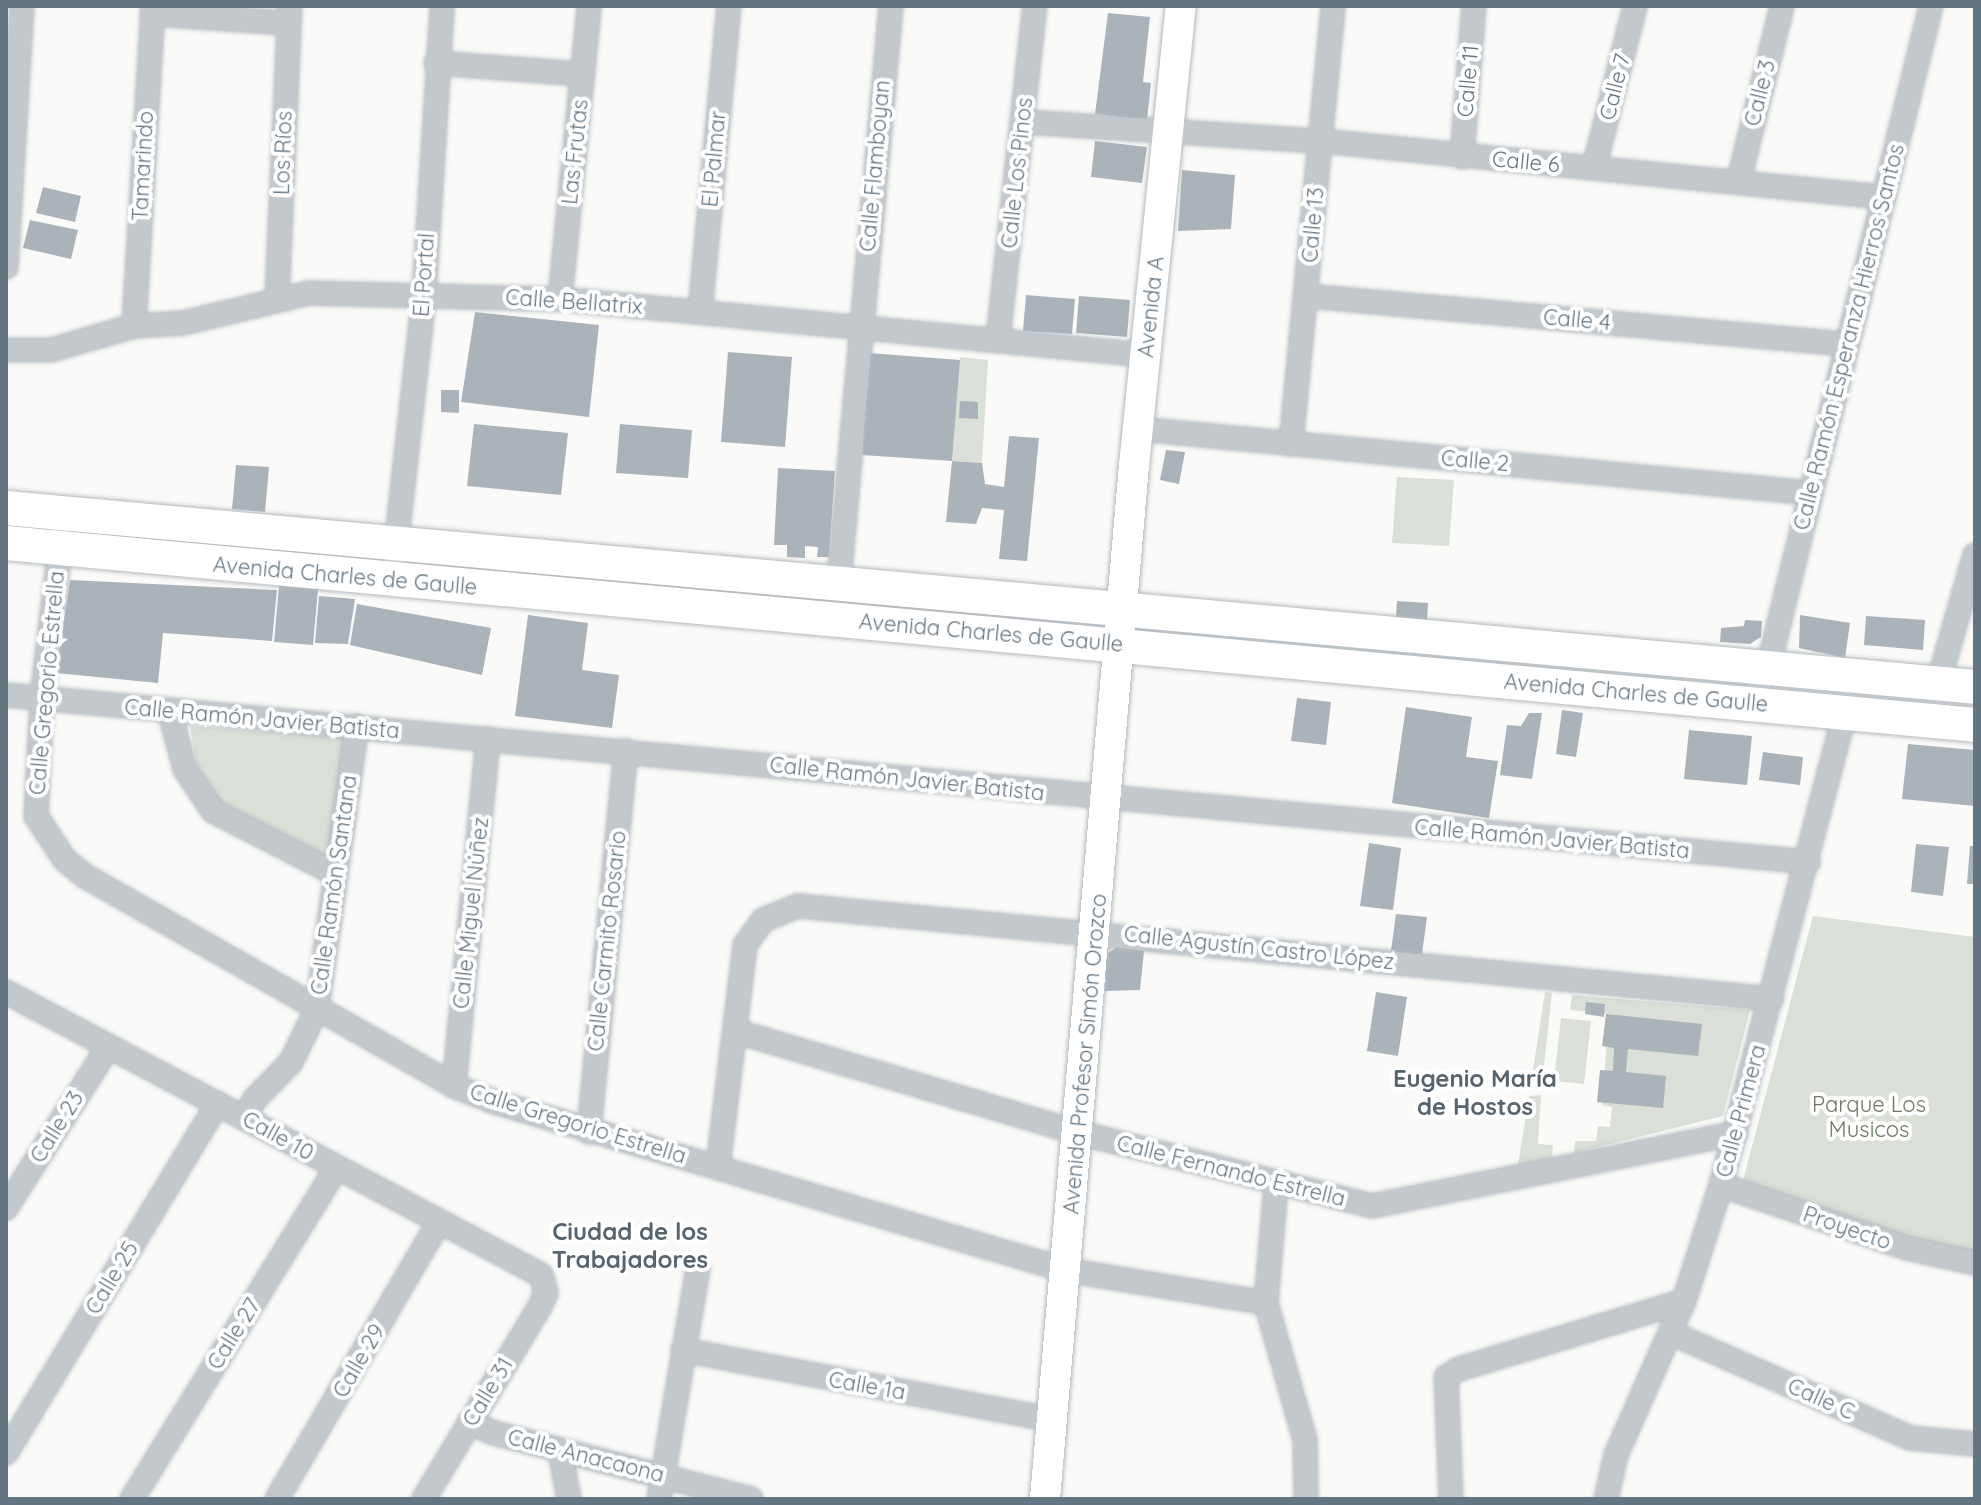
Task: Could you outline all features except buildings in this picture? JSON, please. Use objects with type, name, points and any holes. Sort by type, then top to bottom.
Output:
[{"type":"main road","name":"Avenida A","points":[[1123,608],[1181,6]]},
{"type":"main road","name":"Avenida Charles de Gaulle","points":[[6,508],[839,581],[1975,687]]},
{"type":"main road","name":"Avenida Charles de Gaulle","points":[[6,543],[1975,725]]},
{"type":"main road","name":"Avenida Profesor Simón Orozco","points":[[1045,1499],[1080,1133],[1123,608]]},
{"type":"street","points":[[6,267],[22,6]]},
{"type":"street","name":"El Portal","points":[[393,581],[424,296],[436,63],[442,6]]},
{"type":"street","name":"Las Frutas","points":[[560,299],[589,6]]},
{"type":"street","name":"El Palmar","points":[[700,312],[729,6]]},
{"type":"street","name":"Calle Flamboyan","points":[[839,581],[891,6]]},
{"type":"street","name":"Calle Los Pinos","points":[[998,339],[1035,6]]},
{"type":"street","name":"Calle 13","points":[[1291,444],[1333,6]]},
{"type":"street","name":"Calle 11","points":[[1462,157],[1474,6]]},
{"type":"street","name":"Calle 7","points":[[1594,168],[1635,6]]},
{"type":"street","name":"Calle 3","points":[[1739,180],[1782,6]]},
{"type":"street","name":"Calle Ramón Esperanza Hierros Santos","points":[[1749,704],[1768,668],[1931,6]]},
{"type":"street","points":[[153,10],[289,14]]},
{"type":"street","name":"Tamarindo","points":[[134,326],[153,10]]},
{"type":"street","name":"Los Ríos","points":[[277,300],[289,14]]},
{"type":"street","points":[[436,63],[583,74]]},
{"type":"street","name":"Calle 6","points":[[1024,122],[1169,130],[1229,139],[1321,141],[1462,157],[1739,180],[1883,197]]},
{"type":"street","name":"Calle Bellatrix","points":[[6,350],[51,350],[134,326],[183,323],[309,293],[560,299],[1147,355]]},
{"type":"street","name":"Calle 4","points":[[1307,296],[1846,344]]},
{"type":"street","name":"Calle 2","points":[[1139,429],[1811,493]]},
{"type":"street","name":"Calle Gregorio Estrella","points":[[64,514],[42,699],[36,816],[65,860],[454,1086],[589,1132],[718,1166],[1065,1270],[1266,1303]]},
{"type":"street","points":[[1938,684],[1975,555]]},
{"type":"street","name":"Calle Ramón Javier Batista","points":[[6,695],[170,713],[357,726],[1808,862]]},
{"type":"street","points":[[170,713],[185,769],[213,811],[336,874]]},
{"type":"street","name":"Calle Primera","points":[[1606,1499],[1616,1455],[1684,1301],[1721,1185],[1845,713]]},
{"type":"street","name":"Calle Ramón Santana","points":[[245,1117],[255,1099],[291,1062],[317,1009],[357,726]]},
{"type":"street","name":"Calle Miguel Núñez","points":[[454,1086],[488,739]]},
{"type":"street","name":"Calle Carmito Rosario","points":[[589,1132],[626,751]]},
{"type":"street","name":"Calle Agustín Castro López","points":[[718,1166],[745,945],[763,920],[781,909],[812,906],[1772,999]]},
{"type":"street","name":"Calle 10","points":[[6,992],[541,1275],[547,1283]]},
{"type":"street","name":"Calle Fernando Estrella","points":[[735,1031],[1080,1133],[1276,1186],[1372,1206],[1736,1133]]},
{"type":"street","name":"Calle 23","points":[[6,1208],[108,1047]]},
{"type":"street","name":"Calle 25","points":[[6,1453],[218,1103]]},
{"type":"street","name":"Calle 27","points":[[132,1499],[336,1169]]},
{"type":"street","name":"Proyecto","points":[[1721,1185],[1907,1248],[1975,1263]]},
{"type":"street","points":[[1276,1186],[1266,1303],[1305,1440],[1306,1499]]},
{"type":"street","name":"Calle 29","points":[[277,1499],[439,1222]]},
{"type":"street","points":[[659,1499],[698,1268]]},
{"type":"street","name":"Calle 31","points":[[424,1499],[539,1308],[547,1283]]},
{"type":"street","points":[[1451,1499],[1453,1457],[1446,1377],[1684,1301]]},
{"type":"street","name":"Calle C","points":[[1671,1333],[1910,1438],[1975,1444]]},
{"type":"street","name":"Calle 1a","points":[[683,1350],[1052,1420]]},
{"type":"street","name":"Calle Anacaona","points":[[469,1422],[560,1451],[751,1499]]},
{"type":"street","points":[[560,1451],[569,1499]]},
{"type":"green space","points":[[960,357],[988,360],[982,463],[952,461]]},
{"type":"green space","points":[[1397,477],[1454,480],[1449,546],[1392,543]]},
{"type":"green space","points":[[190,726],[358,739],[342,864],[240,825],[199,779]]},
{"type":"green space","name":"Parque Los Musicos","points":[[1813,916],[1975,937],[1975,1254],[1913,1242],[1741,1188]]},
{"type":"green space","points":[[1545,992],[1552,993],[1542,1084],[1531,1083]]},
{"type":"green space","points":[[1572,995],[1750,1010],[1723,1116],[1574,1153],[1575,1141],[1596,1141],[1598,1126],[1610,1127],[1612,1107],[1602,1105],[1609,1014],[1570,1010]]},
{"type":"green space","points":[[1561,1018],[1591,1021],[1584,1084],[1554,1081]]},
{"type":"green space","points":[[1541,1095],[1538,1144],[1553,1145],[1552,1158],[1518,1165],[1529,1096]]},
{"type":"district","name":"Eugenio María de Hostos","points":[[1475,1093]]},
{"type":"district","name":"Ciudad de los Trabajadores","points":[[630,1246]]}]
